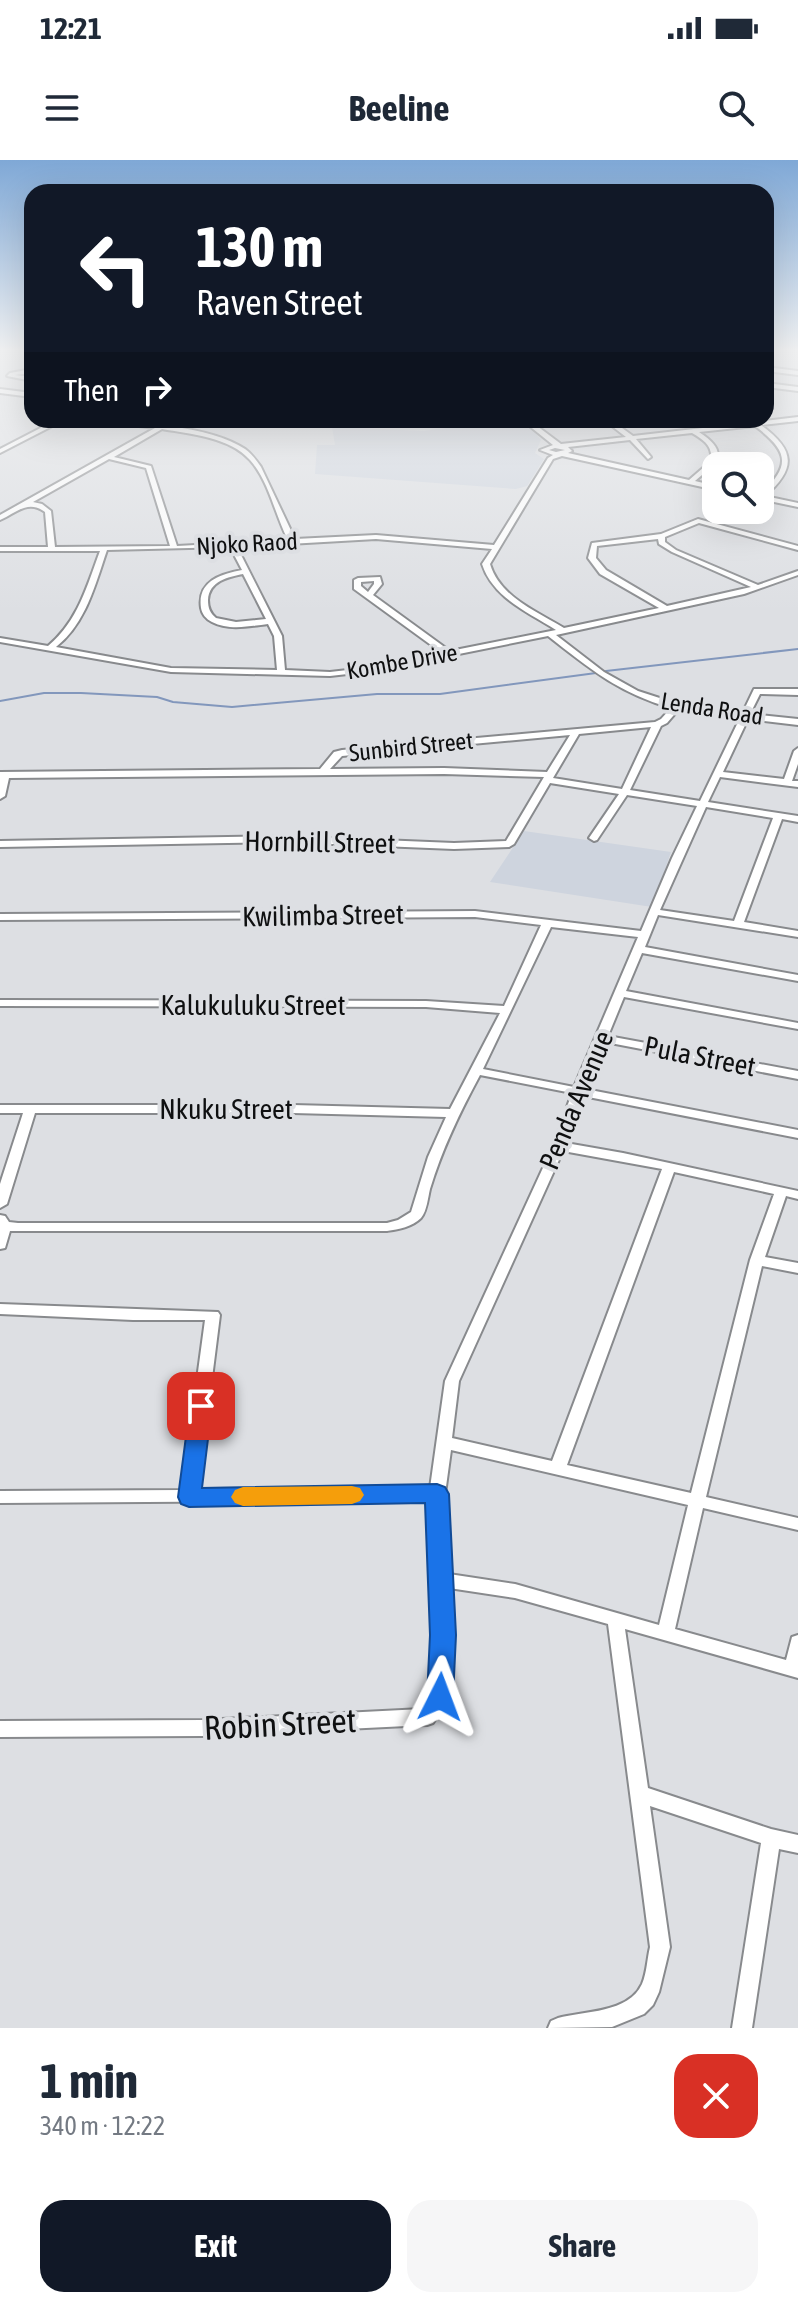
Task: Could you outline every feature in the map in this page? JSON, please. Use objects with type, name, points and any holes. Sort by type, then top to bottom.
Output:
[{"type":"street","points":[[0,448],[25,438]]},
{"type":"street","points":[[0,518],[141,438]]},
{"type":"street","points":[[210,438],[250,455],[292,541]]},
{"type":"street","points":[[548,453],[577,445],[631,438]]},
{"type":"street","points":[[632,438],[648,457]]},
{"type":"street","points":[[690,482],[714,462],[713,446],[703,438]]},
{"type":"street","points":[[774,485],[784,477],[791,455],[777,438]]},
{"type":"street","points":[[549,439],[562,450]]},
{"type":"street","points":[[549,439],[548,453],[486,564],[488,575],[503,591],[563,631]]},
{"type":"street","points":[[548,453],[562,450],[702,485]]},
{"type":"street","points":[[107,457],[149,467],[174,548]]},
{"type":"street","points":[[774,500],[798,505]]},
{"type":"street","points":[[28,503],[48,511],[52,549]]},
{"type":"street","points":[[666,609],[603,572],[591,550],[594,544],[662,536],[698,521],[798,548]]},
{"type":"street","points":[[662,536],[661,543],[674,551],[757,587]]},
{"type":"street","name":"Njoko Raod","points":[[0,549],[174,548],[376,537],[494,547]]},
{"type":"street","points":[[233,545],[278,636],[281,674]]},
{"type":"street","points":[[49,649],[65,638],[78,618],[104,549]]},
{"type":"street","points":[[245,571],[212,580],[204,599],[206,613],[214,621],[232,624],[272,621]]},
{"type":"street","name":"Kombe Drive","points":[[0,640],[171,670],[281,674],[355,672],[666,609],[757,587],[798,573]]},
{"type":"street","points":[[369,595],[448,654]]},
{"type":"street","name":"Lenda Road","points":[[549,633],[622,686],[646,697],[678,705],[798,722]]},
{"type":"street","points":[[746,715],[757,691],[797,691]]},
{"type":"street","points":[[594,838],[625,791],[657,724],[664,721],[678,705]]},
{"type":"street","name":"Penda Avenue","points":[[437,1494],[452,1381],[559,1146],[578,1092],[703,803],[720,774],[746,715]]},
{"type":"street","name":"Sunbird Street","points":[[3,775],[323,772],[337,754],[342,753],[657,724]]},
{"type":"street","name":"Hornbill Street","points":[[0,844],[283,839],[509,844],[576,732]]},
{"type":"street","points":[[787,783],[798,751]]},
{"type":"street","points":[[323,772],[444,771],[550,778],[798,819]]},
{"type":"street","points":[[720,774],[798,784]]},
{"type":"street","points":[[0,796],[3,775]]},
{"type":"street","points":[[738,924],[778,816]]},
{"type":"street","points":[[656,912],[798,934]]},
{"type":"street","name":"Kwilimba Street","points":[[0,917],[292,917],[428,913],[548,922],[645,935]]},
{"type":"street","points":[[0,1245],[3,1222],[110,1229],[402,1224],[417,1214],[435,1149],[451,1113],[476,1071],[548,922]]},
{"type":"street","points":[[639,949],[798,978]]},
{"type":"street","points":[[622,993],[798,1026]]},
{"type":"street","name":"Kalukuluku Street","points":[[0,1003],[426,1004],[506,1010]]},
{"type":"street","name":"Pula Street","points":[[602,1038],[798,1075]]},
{"type":"street","points":[[476,1071],[798,1134]]},
{"type":"street","name":"Nkuku Street","points":[[0,1109],[293,1109],[451,1113]]},
{"type":"street","points":[[0,1204],[30,1109]]},
{"type":"street","points":[[559,1146],[798,1195]]},
{"type":"street","points":[[558,1467],[669,1167]]},
{"type":"street","points":[[666,1632],[757,1260],[781,1191]]},
{"type":"street","points":[[757,1260],[798,1268]]},
{"type":"street","points":[[0,1309],[213,1315],[189,1497]]},
{"type":"street","points":[[443,1442],[798,1524]]},
{"type":"street","points":[[0,1497],[437,1494]]},
{"type":"street","name":"Robin Street","points":[[0,1729],[202,1728],[427,1717],[440,1697],[442,1580],[437,1494]]},
{"type":"street","points":[[442,1580],[515,1591],[616,1622],[666,1632],[795,1670],[798,1642]]},
{"type":"street","points":[[558,2028],[609,2018],[636,2007],[652,1988],[660,1947],[616,1622]]},
{"type":"street","points":[[639,1794],[798,1844]]},
{"type":"street","points":[[742,2028],[771,1838]]},
{"type":"shaded area","points":[[334,438],[540,438],[535,453],[544,459],[527,486],[516,489],[315,474],[317,445],[335,445]]},
{"type":"shaded area","points":[[524,831],[671,852],[652,907],[490,882]]},
{"type":"waterway","points":[[606,671],[798,649]]},
{"type":"waterway","points":[[0,701],[44,693],[81,693],[157,697],[173,702],[232,707],[377,694],[440,694],[596,673]]},
{"type":"slow traffic","points":[[243,1497],[352,1495]]},
{"type":"route","points":[[201,1406],[189,1497],[437,1494],[443,1635],[440,1697]]}]
